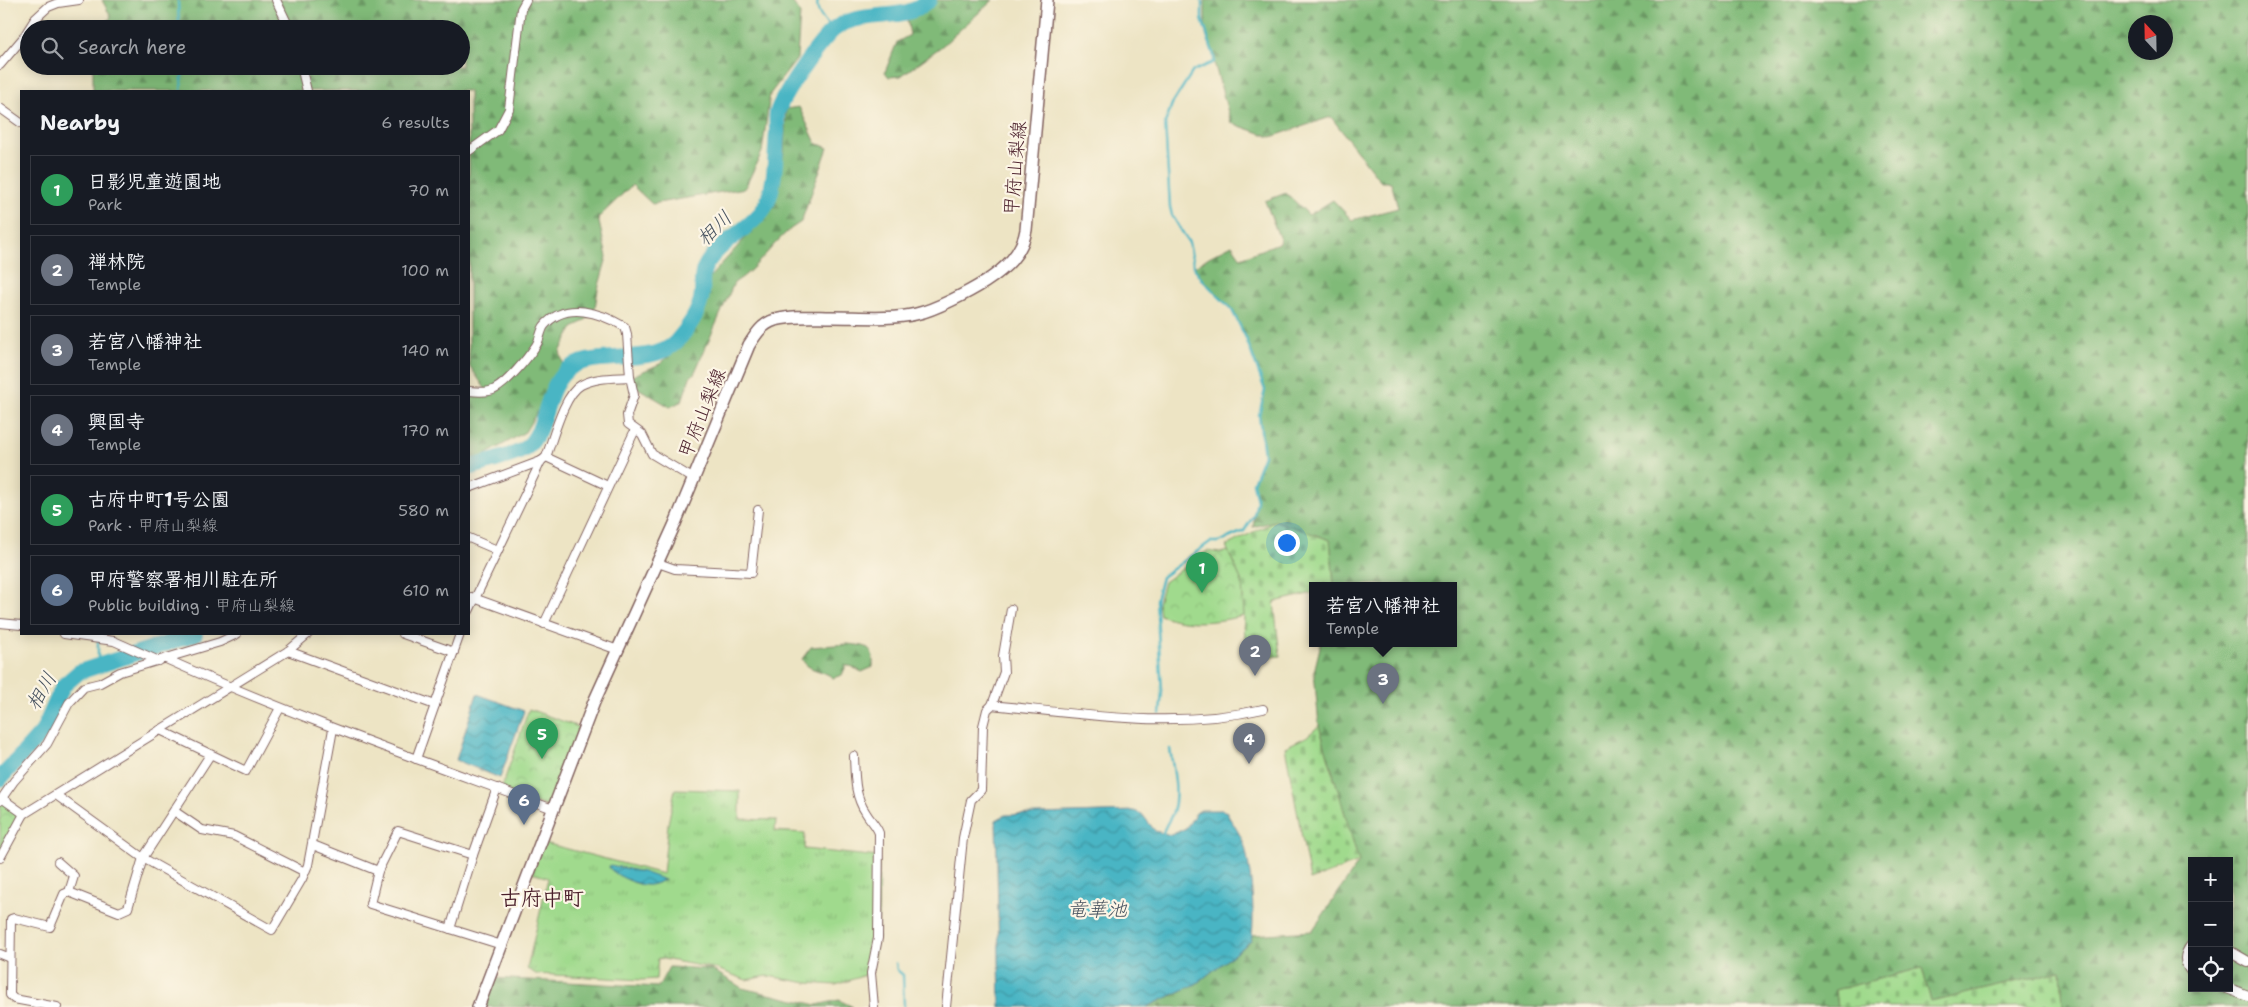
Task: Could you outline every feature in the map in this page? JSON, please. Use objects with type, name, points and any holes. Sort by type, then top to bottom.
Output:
[{"type":"main road","name":"甲府山梨線","points":[[478,1007],[594,702],[658,563],[749,345],[764,325],[776,320],[794,317],[886,317],[917,314],[976,288],[1002,271],[1015,256],[1024,240],[1026,230],[1048,0]]},
{"type":"main road","points":[[2188,951],[2185,956],[2188,966]]},
{"type":"main road","points":[[2233,953],[2248,962]]},
{"type":"main road","points":[[2233,990],[2248,996]]},
{"type":"street","points":[[34,20],[48,8],[79,0]]},
{"type":"street","points":[[276,0],[286,20]]},
{"type":"street","points":[[470,150],[498,130],[509,109],[522,9],[526,0]]},
{"type":"street","points":[[0,65],[20,42]]},
{"type":"street","points":[[303,75],[307,90]]},
{"type":"street","points":[[0,108],[20,121]]},
{"type":"street","points":[[470,392],[495,389],[513,373],[536,346],[544,327],[554,318],[574,310],[587,310],[625,327],[629,348],[630,377],[634,395],[626,419],[644,438],[652,454],[694,479]]},
{"type":"street","points":[[618,650],[471,597],[544,459],[573,390],[588,382],[603,378],[630,377]]},
{"type":"street","points":[[544,624],[635,430]]},
{"type":"street","points":[[470,488],[544,459],[608,486]]},
{"type":"street","points":[[658,563],[675,568],[751,573],[758,510]]},
{"type":"street","points":[[470,538],[497,550]]},
{"type":"street","points":[[946,1007],[962,838],[971,800],[981,790],[983,726],[987,710],[992,705],[1004,672],[1003,656],[1011,609]]},
{"type":"street","points":[[0,623],[20,625]]},
{"type":"street","points":[[71,635],[128,646],[333,729],[553,809]]},
{"type":"street","points":[[24,814],[1,800],[14,781],[48,744],[68,703],[79,692],[120,672],[220,642],[235,635]]},
{"type":"street","points":[[0,858],[24,814],[288,651],[307,635]]},
{"type":"street","points":[[406,635],[454,652]]},
{"type":"street","points":[[416,759],[460,635]]},
{"type":"street","points":[[288,651],[435,705]]},
{"type":"street","points":[[992,705],[1086,716],[1158,720],[1240,714],[1263,709]]},
{"type":"street","points":[[160,730],[246,771],[280,708]]},
{"type":"street","points":[[56,795],[143,858],[272,930],[305,872],[313,845],[318,807],[333,729]]},
{"type":"street","points":[[69,892],[119,912],[128,908],[143,858],[210,754]]},
{"type":"street","points":[[854,756],[855,789],[866,814],[875,824],[879,833],[878,938],[871,974],[874,1007]]},
{"type":"street","points":[[450,929],[473,855],[497,788]]},
{"type":"street","points":[[174,811],[202,830],[234,836],[305,872]]},
{"type":"street","points":[[473,855],[398,831],[378,871],[370,904],[502,945]]},
{"type":"street","points":[[313,845],[378,871]]},
{"type":"street","points":[[57,1007],[14,999],[10,995],[10,958],[11,919],[14,918],[50,927],[64,894],[69,892],[74,876],[58,862]]},
{"type":"street","points":[[0,954],[10,958]]},
{"type":"green space","points":[[102,0],[791,0],[800,13],[797,59],[770,94],[762,152],[745,188],[652,204],[632,185],[598,218],[607,257],[598,289],[594,314],[572,329],[560,352],[564,367],[525,432],[470,463],[470,391],[486,390],[470,366],[470,90],[93,90],[93,75],[470,75],[470,20],[108,20],[111,17]]},
{"type":"green space","points":[[929,0],[993,0],[942,46],[901,76],[889,77],[885,72],[897,42],[910,35],[906,13]]},
{"type":"green space","points":[[1205,0],[2248,0],[2248,1007],[2063,1007],[2061,971],[1931,1002],[1922,968],[1835,990],[1837,1007],[1147,1007],[1196,984],[1251,941],[1252,935],[1312,931],[1359,862],[1319,726],[1314,672],[1320,647],[1457,647],[1457,582],[1334,582],[1330,540],[1275,521],[1253,527],[1257,501],[1253,483],[1264,455],[1259,415],[1265,390],[1246,338],[1232,310],[1199,276],[1194,267],[1232,245],[1241,258],[1281,242],[1265,201],[1286,193],[1309,215],[1333,200],[1352,220],[1398,208],[1391,182],[1381,182],[1331,117],[1271,137],[1231,123],[1214,56],[1205,31]]},
{"type":"green space","points":[[799,107],[816,143],[828,148],[801,222],[791,228],[752,269],[734,283],[694,374],[690,377],[682,401],[670,407],[631,384],[630,377],[662,363],[689,330],[703,302],[704,287],[709,278],[773,207],[784,152],[786,109]]},
{"type":"green space","points":[[1275,521],[1330,540],[1334,582],[1309,582],[1309,594],[1274,602],[1280,656],[1246,660],[1242,582],[1226,546]]},
{"type":"green space","points":[[1207,551],[1220,553],[1228,551],[1242,582],[1244,616],[1223,620],[1191,622],[1160,615],[1158,603],[1164,582]]},
{"type":"green space","points":[[847,644],[868,648],[872,654],[873,667],[862,672],[846,666],[842,675],[833,678],[808,666],[802,659],[811,647]]},
{"type":"green space","points":[[529,709],[584,729],[553,809],[501,790]]},
{"type":"green space","points":[[1319,726],[1359,862],[1310,880],[1285,747],[1306,737]]},
{"type":"green space","points":[[675,789],[740,791],[740,819],[776,820],[775,831],[805,833],[804,849],[879,857],[878,938],[871,973],[836,985],[807,983],[768,976],[746,980],[717,969],[658,958],[656,979],[642,980],[536,974],[527,969],[548,878],[530,872],[541,842],[663,874],[668,824]]},
{"type":"green space","points":[[0,801],[24,814],[0,858]]},
{"type":"green space","points":[[669,967],[711,969],[742,988],[817,1005],[839,1000],[853,1007],[484,1007],[493,978],[658,987]]},
{"type":"green space","points":[[1922,968],[1931,1002],[2061,971],[2063,1007],[1837,1007],[1835,990]]},
{"type":"water","points":[[477,694],[524,711],[500,778],[456,760]]},
{"type":"water","name":"竜華池","points":[[1201,810],[1222,810],[1227,812],[1244,843],[1252,894],[1253,920],[1251,941],[1196,984],[1147,1007],[1000,1007],[996,820],[1005,815],[1134,811],[1142,814],[1155,831],[1171,835],[1186,828],[1196,813]]},
{"type":"water","points":[[610,865],[643,872],[665,880],[655,884],[641,885],[615,873],[609,867]]},
{"type":"waterway","points":[[178,0],[179,20]]},
{"type":"waterway","points":[[818,0],[819,13],[833,31]]},
{"type":"waterway","name":"相川","points":[[470,468],[508,456],[526,448],[538,431],[558,380],[575,365],[588,361],[651,354],[665,350],[676,342],[689,326],[699,306],[705,267],[718,250],[762,212],[767,203],[775,168],[777,113],[785,95],[816,50],[829,34],[840,25],[866,17],[907,12],[919,8],[929,0]]},
{"type":"waterway","points":[[1160,714],[1162,691],[1156,600],[1162,577],[1210,542],[1219,542],[1244,531],[1254,515],[1257,501],[1253,483],[1264,455],[1259,415],[1265,390],[1246,338],[1232,310],[1199,276],[1194,267],[1189,243],[1172,215],[1170,207],[1165,123],[1172,104],[1193,71],[1214,62],[1214,56],[1202,19],[1202,0]]},
{"type":"waterway","points":[[181,90],[182,75]]},
{"type":"waterway","points":[[96,635],[98,665]]},
{"type":"waterway","name":"相川","points":[[0,779],[43,731],[63,686],[79,672],[192,635]]},
{"type":"waterway","points":[[1163,833],[1175,804],[1175,780],[1170,749]]},
{"type":"waterway","points":[[896,963],[897,970],[903,975],[904,1007]]},
{"type":"place","name":"日影児童遊園地","points":[[1202,593]]},
{"type":"place","name":"禅林院","points":[[1255,676]]},
{"type":"place","name":"若宮八幡神社","points":[[1383,704]]},
{"type":"place","name":"古府中町1号公園","points":[[542,759]]},
{"type":"place","name":"興国寺","points":[[1249,764]]},
{"type":"place","name":"甲府警察署相川駐在所","points":[[524,825]]},
{"type":"district","name":"古府中町","points":[[542,898]]}]
